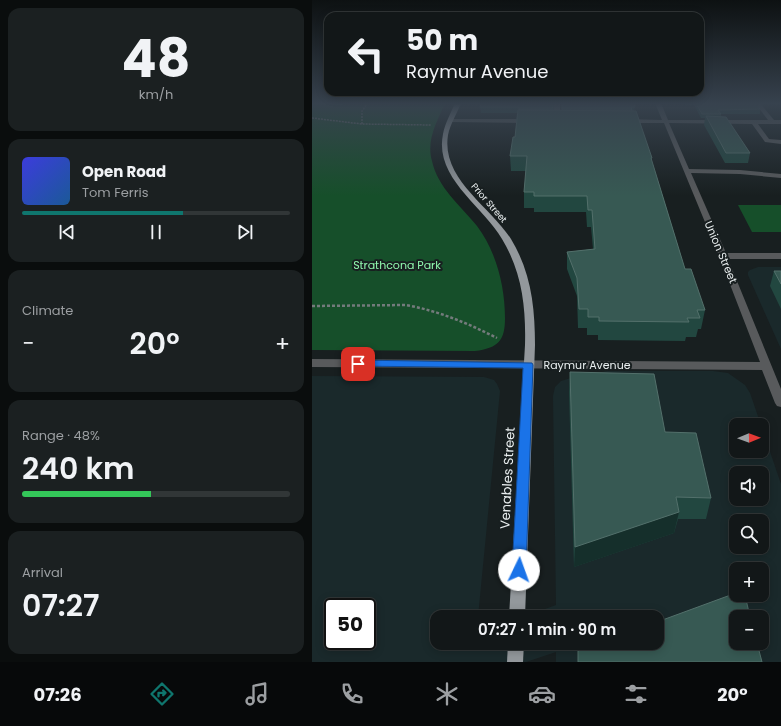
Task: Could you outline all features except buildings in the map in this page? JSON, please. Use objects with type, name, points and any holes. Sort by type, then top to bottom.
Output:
[{"type":"main road","name":"Prior Street","points":[[446,134],[445,152],[448,164],[454,176],[499,228],[515,257],[524,280],[529,307],[528,365]]},
{"type":"main road","name":"Venables Street","points":[[517,610],[528,365]]},
{"type":"main road","points":[[515,662],[516,650]]},
{"type":"street","name":"Union Street","points":[[670,134],[723,256],[781,403]]},
{"type":"street","points":[[762,134],[767,142],[781,142]]},
{"type":"street","points":[[686,172],[740,172],[781,176]]},
{"type":"street","points":[[723,256],[781,256]]},
{"type":"street","name":"Raymur Avenue","points":[[312,363],[766,366]]},
{"type":"path","points":[[312,306],[406,305],[421,307],[456,317],[497,338]]},
{"type":"shaded area","points":[[758,267],[781,267],[781,349],[748,275],[750,270]]},
{"type":"shaded area","points":[[607,371],[713,371],[728,373],[745,385],[750,393],[759,418],[729,418],[729,458],[769,458],[769,449],[781,484],[781,662],[556,662],[556,652],[526,662],[312,662],[312,376],[484,377],[494,380],[497,384],[500,391],[479,610],[430,610],[430,650],[664,650],[664,610],[542,610],[556,605],[553,396],[555,387],[561,381]]},
{"type":"green space","name":"Strathcona Park","points":[[312,134],[432,134],[430,146],[432,161],[439,180],[450,196],[484,236],[498,269],[505,306],[505,326],[502,338],[499,342],[489,348],[475,351],[312,350]]},
{"type":"green space","points":[[738,205],[781,205],[781,232],[752,232]]},
{"type":"route","points":[[358,364],[528,365],[519,570]]}]
